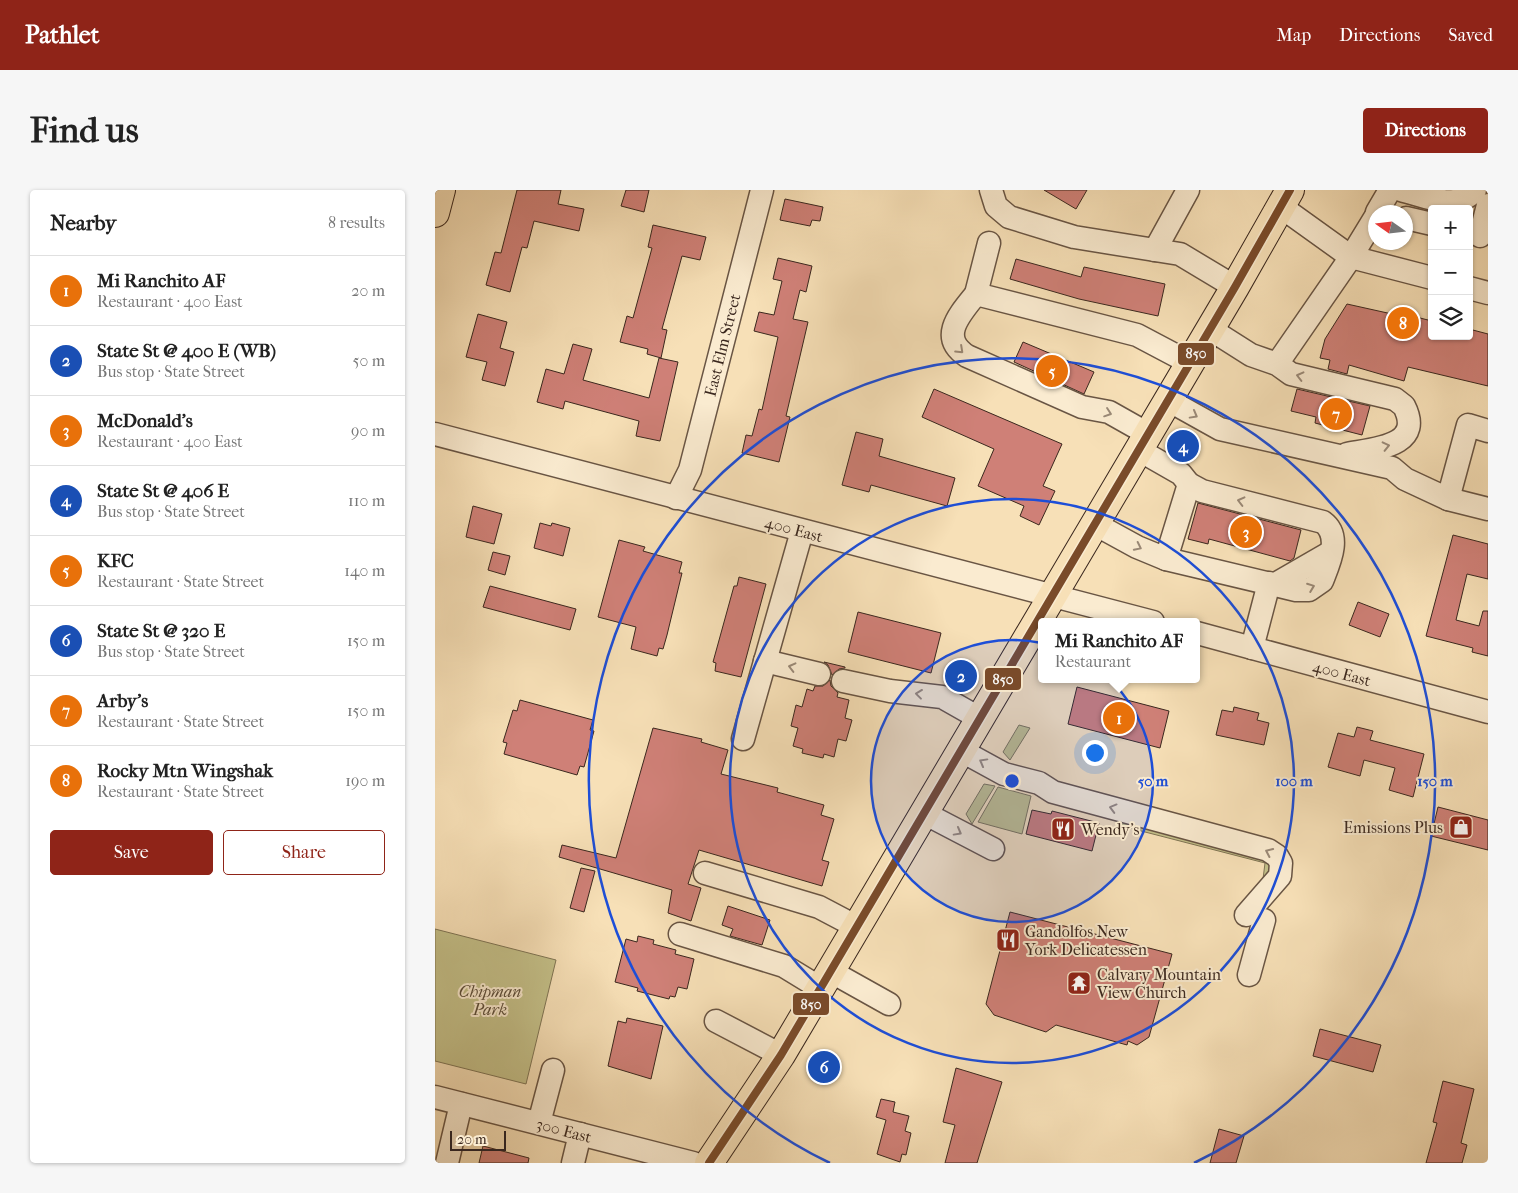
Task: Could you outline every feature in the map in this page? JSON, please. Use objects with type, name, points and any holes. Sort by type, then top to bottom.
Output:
[{"type":"main road","points":[[435,213],[441,190]]},
{"type":"main road","points":[[1039,618],[1235,287],[1285,198]]},
{"type":"main road","points":[[709,1163],[781,1055],[1038,619]]},
{"type":"street","name":"East Elm Street","points":[[676,498],[690,470],[762,190]]},
{"type":"street","points":[[991,190],[996,206],[1009,217],[1074,237],[1180,254],[1235,287]]},
{"type":"street","points":[[1155,250],[1188,190]]},
{"type":"street","points":[[1383,205],[1390,190]]},
{"type":"street","points":[[1401,190],[1449,203],[1460,200],[1475,190]]},
{"type":"street","points":[[1285,198],[1351,257],[1428,277]]},
{"type":"street","points":[[1479,236],[1488,205]]},
{"type":"street","points":[[1413,220],[1428,223]]},
{"type":"street","points":[[1277,364],[1368,230]]},
{"type":"street","points":[[989,243],[976,294],[961,312],[953,331],[952,340],[956,349],[967,356],[1082,407],[1109,412],[1181,474],[1189,484],[1202,491],[1323,522],[1332,531],[1333,540],[1322,581],[1315,588],[1302,590],[1166,560],[1137,547],[1095,524]]},
{"type":"street","points":[[1473,289],[1488,293]]},
{"type":"street","points":[[976,294],[1137,335],[1190,363]]},
{"type":"street","points":[[1210,329],[1251,355],[1277,364],[1291,374],[1395,399],[1404,406],[1408,426],[1403,438],[1399,442],[1339,456]]},
{"type":"street","points":[[1168,400],[1220,429],[1392,468],[1405,479],[1448,499],[1488,509]]},
{"type":"street","points":[[1448,499],[1468,425],[1488,431]]},
{"type":"street","name":"400 East","points":[[435,434],[1137,618]]},
{"type":"street","points":[[1166,560],[1189,484]]},
{"type":"street","points":[[743,739],[802,531]]},
{"type":"street","points":[[1251,648],[1271,584]]},
{"type":"street","name":"400 East","points":[[1200,635],[1488,712]]},
{"type":"street","points":[[765,661],[819,674]]},
{"type":"street","points":[[843,681],[890,691],[942,697],[979,718]]},
{"type":"street","points":[[961,750],[1004,774],[1039,783],[1053,792],[1268,850],[1277,856],[1281,863],[1280,876],[1279,880],[1265,890],[1255,918],[1249,975]]},
{"type":"street","points":[[924,813],[993,849]]},
{"type":"street","points":[[705,873],[819,907],[857,927]]},
{"type":"street","points":[[680,934],[825,980],[889,1004]]},
{"type":"street","points":[[716,1021],[781,1055]]},
{"type":"street","points":[[539,1123],[553,1070]]},
{"type":"street","name":"300 East","points":[[435,1097],[693,1163]]},
{"type":"street","points":[[447,1163],[461,1104]]},
{"type":"street","points":[[573,1163],[580,1134]]},
{"type":"green space","points":[[1019,725],[1030,728],[1010,760],[1003,752]]},
{"type":"green space","points":[[984,784],[995,786],[972,824],[966,814]]},
{"type":"green space","points":[[998,787],[1031,796],[1022,834],[978,822]]},
{"type":"green space","points":[[1119,819],[1265,856],[1274,867],[1263,879],[1265,863],[1118,825]]},
{"type":"green space","name":"Chipman Park","points":[[435,929],[556,960],[526,1084],[435,1061]]},
{"type":"building","points":[[517,190],[561,190],[558,204],[584,209],[579,231],[534,221],[527,248],[522,247],[510,292],[486,285],[495,252],[501,253]]},
{"type":"building","points":[[626,190],[649,190],[644,212],[621,206]]},
{"type":"building","points":[[1044,190],[1087,190],[1076,209]]},
{"type":"building","points":[[785,199],[823,207],[820,221],[812,220],[810,226],[780,220]]},
{"type":"building","points":[[653,225],[706,237],[700,260],[682,256],[662,329],[667,330],[661,358],[647,354],[648,349],[620,342],[627,316],[633,318],[652,248],[648,247]]},
{"type":"building","points":[[778,258],[812,266],[806,292],[800,290],[793,319],[808,322],[786,416],[790,417],[779,462],[742,453],[746,435],[752,436],[759,409],[762,410],[778,337],[754,331],[759,312],[774,315],[782,281],[773,279]]},
{"type":"building","points":[[1016,259],[1081,277],[1084,267],[1165,284],[1158,316],[1079,299],[1010,279]]},
{"type":"building","points":[[1347,304],[1419,320],[1420,318],[1428,320],[1428,340],[1473,340],[1473,330],[1488,334],[1488,386],[1408,367],[1404,381],[1349,365],[1347,374],[1328,369],[1330,360],[1320,358],[1325,339]]},
{"type":"building","points":[[478,314],[507,322],[500,348],[514,352],[505,386],[482,380],[487,362],[466,357]]},
{"type":"building","points":[[1023,342],[1094,372],[1084,394],[1014,362]]},
{"type":"building","points":[[573,344],[592,349],[583,380],[649,398],[659,358],[678,362],[660,441],[636,436],[639,421],[565,401],[563,409],[537,402],[546,369],[564,374]]},
{"type":"building","points":[[934,389],[1062,444],[1043,486],[1055,491],[1039,525],[1020,516],[1024,506],[978,486],[994,449],[922,417]]},
{"type":"building","points":[[1297,389],[1370,406],[1362,435],[1315,423],[1316,417],[1291,411]]},
{"type":"building","points":[[856,432],[883,439],[879,456],[955,478],[947,506],[871,485],[869,492],[842,485]]},
{"type":"building","points":[[1198,503],[1301,530],[1294,558],[1290,561],[1209,539],[1208,544],[1188,539]]},
{"type":"building","points":[[473,506],[502,514],[494,544],[466,537]]},
{"type":"building","points":[[540,523],[551,526],[552,523],[570,528],[563,556],[534,548]]},
{"type":"building","points":[[1453,535],[1488,544],[1488,579],[1467,574],[1456,620],[1479,626],[1483,611],[1488,611],[1488,656],[1472,652],[1473,648],[1426,636]]},
{"type":"building","points":[[619,540],[645,547],[643,551],[682,562],[679,573],[682,573],[667,635],[663,649],[659,648],[657,656],[631,649],[636,627],[598,617]]},
{"type":"building","points":[[493,552],[510,556],[505,575],[488,570]]},
{"type":"building","points":[[739,577],[766,584],[741,677],[715,671],[716,663],[713,662],[734,586],[737,586]]},
{"type":"building","points":[[490,586],[576,609],[570,630],[483,607]]},
{"type":"building","points":[[1358,602],[1389,614],[1380,637],[1349,625]]},
{"type":"building","points":[[858,612],[941,633],[931,673],[848,652]]},
{"type":"building","points":[[824,662],[845,668],[839,669],[832,675],[828,665]]},
{"type":"building","points":[[830,680],[831,686],[838,693],[837,697],[849,700],[845,718],[852,720],[846,741],[838,739],[834,757],[824,754],[823,758],[802,753],[803,749],[793,746],[798,728],[791,726],[796,705],[802,707],[807,689],[813,691],[815,686],[823,686]]},
{"type":"building","points":[[1077,687],[1169,711],[1160,748],[1068,724]]},
{"type":"building","points":[[520,700],[593,720],[590,730],[594,731],[584,767],[580,766],[577,775],[504,754],[507,743],[503,742],[513,710],[517,711]]},
{"type":"building","points":[[1234,707],[1259,713],[1257,720],[1269,723],[1264,745],[1216,735],[1222,710],[1233,712]]},
{"type":"building","points":[[1357,727],[1373,731],[1370,740],[1424,754],[1413,797],[1389,790],[1395,768],[1364,760],[1360,776],[1328,767],[1338,733],[1354,737]]},
{"type":"building","points":[[653,728],[702,739],[701,742],[728,750],[721,774],[778,788],[777,792],[824,805],[821,815],[834,819],[822,860],[829,862],[822,886],[699,850],[688,884],[701,888],[691,921],[668,913],[672,890],[559,857],[562,845],[616,858]]},
{"type":"building","name":"Emissions Plus","points":[[1438,807],[1488,820],[1488,850],[1431,836]]},
{"type":"building","name":"Wendy's","points":[[1032,810],[1051,814],[1052,811],[1099,823],[1092,851],[1026,834]]},
{"type":"building","points":[[581,868],[595,871],[584,912],[570,908]]},
{"type":"building","points":[[728,906],[770,920],[762,945],[730,936],[733,929],[722,925]]},
{"type":"building","points":[[1010,912],[1172,954],[1149,1037],[1137,1045],[1128,1041],[1127,1045],[1056,1025],[1046,1032],[994,1015],[986,1004]]},
{"type":"building","points":[[638,936],[654,940],[653,944],[676,950],[675,954],[694,959],[687,989],[678,987],[675,997],[670,996],[669,999],[637,991],[638,988],[615,982],[626,939],[637,942]]},
{"type":"building","points":[[627,1018],[663,1026],[651,1079],[608,1066],[618,1021],[626,1023]]},
{"type":"building","points":[[1320,1029],[1381,1045],[1373,1072],[1313,1056]]},
{"type":"building","points":[[956,1068],[1002,1082],[977,1163],[945,1163],[955,1125],[943,1122]]},
{"type":"building","points":[[1443,1081],[1474,1089],[1461,1143],[1467,1145],[1462,1163],[1426,1163],[1437,1123],[1433,1122]]},
{"type":"building","points":[[881,1099],[895,1102],[893,1112],[909,1116],[905,1131],[911,1133],[906,1155],[902,1154],[900,1162],[877,1154],[886,1120],[876,1117]]},
{"type":"building","points":[[1219,1129],[1244,1136],[1236,1163],[1210,1163]]},
{"type":"building","points":[[483,1146],[529,1158],[528,1163],[479,1163]]},
{"type":"transit line","name":"850","points":[[1039,618],[1235,287],[1290,190]]},
{"type":"transit line","name":"850","points":[[709,1163],[781,1055],[1038,620]]},
{"type":"place","name":"Rocky Mtn Wingshak","points":[[1403,323]]},
{"type":"place","name":"KFC","points":[[1052,371]]},
{"type":"place","name":"Arby's","points":[[1336,414]]},
{"type":"place","name":"State St @ 406 E","points":[[1183,446]]},
{"type":"place","name":"McDonald's","points":[[1246,532]]},
{"type":"place","name":"State St @ 400 E (WB)","points":[[961,676]]},
{"type":"place","name":"Mi Ranchito AF","points":[[1119,718]]},
{"type":"place","name":"Emissions Plus","points":[[1461,827]]},
{"type":"place","name":"Wendy's","points":[[1063,829]]},
{"type":"place","name":"Gandolfos New York Delicatessen","points":[[1008,940]]},
{"type":"place","name":"Calvary Mountain View Church","points":[[1079,983]]},
{"type":"place","name":"State St @ 320 E","points":[[824,1067]]}]
